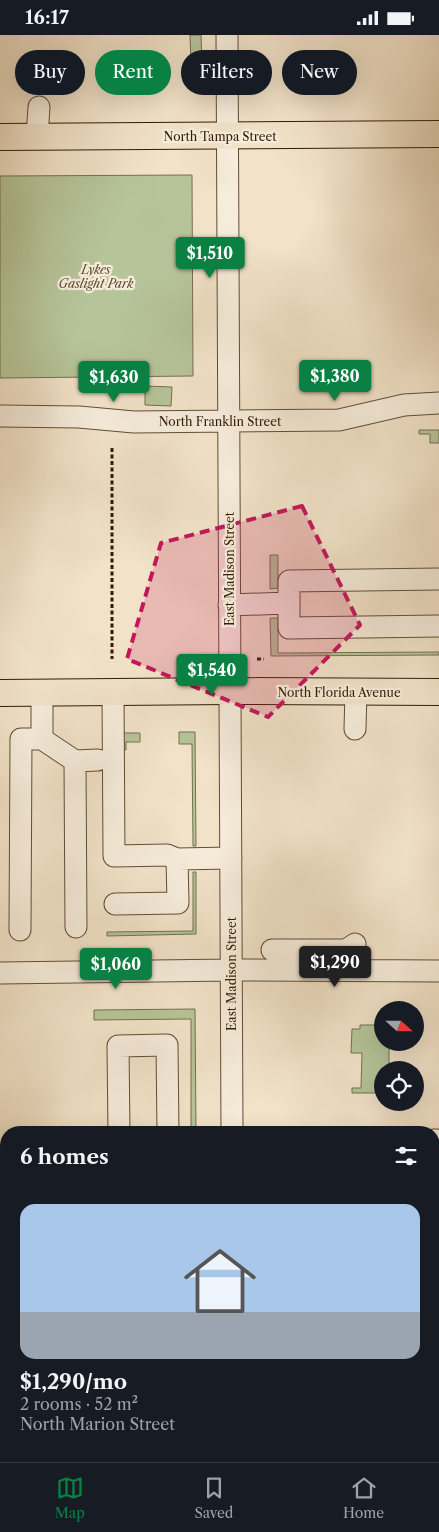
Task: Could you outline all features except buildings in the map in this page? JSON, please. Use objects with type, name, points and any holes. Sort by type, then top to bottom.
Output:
[{"type":"main road","name":"North Tampa Street","points":[[0,137],[439,135]]},
{"type":"main road","name":"North Florida Avenue","points":[[0,693],[439,692]]},
{"type":"street","name":"East Madison Street","points":[[227,35],[232,1126]]},
{"type":"street","points":[[38,137],[39,107]]},
{"type":"street","name":"North Franklin Street","points":[[0,416],[79,417],[120,422],[339,420],[404,405],[439,403]]},
{"type":"street","points":[[439,579],[288,581],[288,628],[439,626]]},
{"type":"street","points":[[229,605],[288,603]]},
{"type":"street","points":[[355,729],[356,692]]},
{"type":"street","points":[[42,693],[42,739]]},
{"type":"street","points":[[113,693],[114,856],[167,855],[177,859],[230,858]]},
{"type":"street","points":[[20,930],[21,739],[42,739],[75,761],[98,760]]},
{"type":"street","points":[[75,761],[76,927]]},
{"type":"street","points":[[115,904],[178,903],[177,859]]},
{"type":"street","points":[[272,950],[346,950],[355,944]]},
{"type":"street","points":[[0,973],[231,970],[439,971]]},
{"type":"street","points":[[119,1126],[118,1045],[167,1045],[168,1126]]},
{"type":"path","points":[[112,448],[112,659]]},
{"type":"path","points":[[257,659],[264,659]]},
{"type":"highlighted area","points":[[302,506],[360,625],[268,717],[127,659],[161,543]]},
{"type":"green space","points":[[190,35],[201,35],[202,50],[190,50]]},
{"type":"green space","name":"Lykes Gaslight Park","points":[[192,175],[193,376],[0,378],[0,176]]},
{"type":"green space","points":[[145,386],[172,387],[171,406],[145,405]]},
{"type":"green space","points":[[419,430],[439,430],[439,443],[430,443],[430,434],[419,434]]},
{"type":"green space","points":[[270,555],[278,555],[278,588],[270,589]]},
{"type":"green space","points":[[270,618],[278,618],[278,653],[439,652],[439,655],[271,656]]},
{"type":"green space","points":[[179,732],[195,732],[196,846],[193,846],[192,744],[179,744]]},
{"type":"green space","points":[[121,733],[140,733],[140,742],[126,742],[126,750],[121,750]]},
{"type":"green space","points":[[193,872],[196,872],[196,934],[107,936],[107,932],[193,931]]},
{"type":"green space","points":[[195,1009],[196,1126],[191,1126],[191,1019],[94,1020],[94,1010]]},
{"type":"green space","points":[[360,1025],[374,1025],[374,1051],[389,1051],[389,1061],[374,1061],[374,1093],[352,1093],[352,1088],[361,1088],[362,1053],[351,1053],[352,1029],[360,1029]]}]
